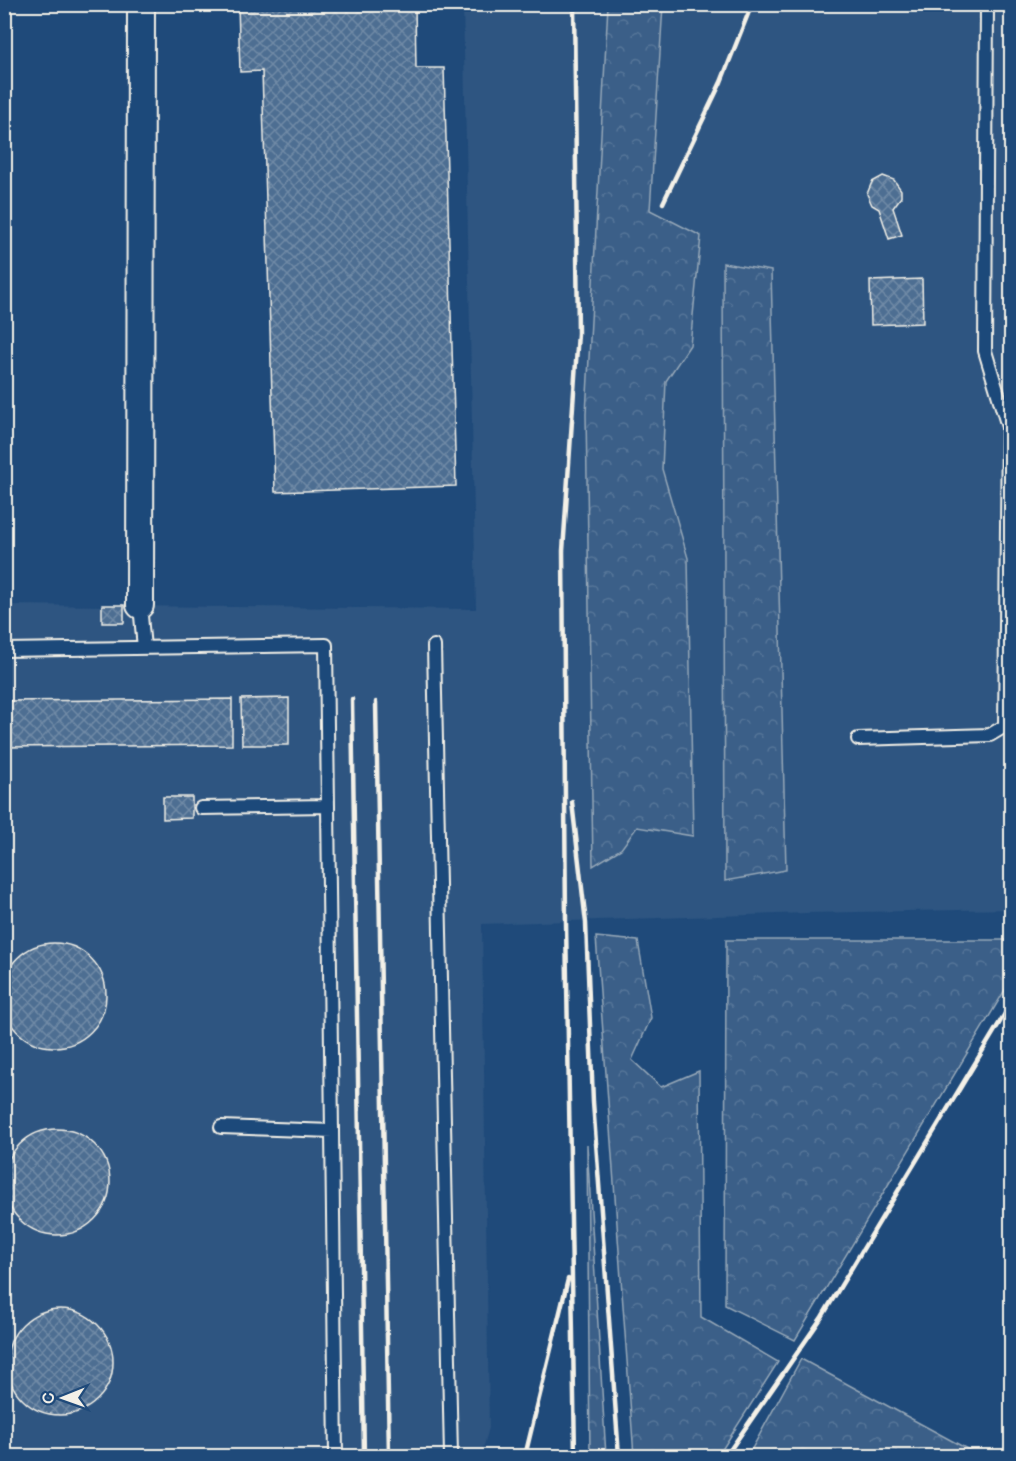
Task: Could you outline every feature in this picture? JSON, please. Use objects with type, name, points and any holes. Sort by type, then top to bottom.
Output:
[{"type":"street","points":[[140,605],[141,4]]},
{"type":"lane","points":[[858,739],[990,735],[1005,726],[1008,427],[986,351],[987,4]]},
{"type":"lane","points":[[140,605],[144,648]]},
{"type":"lane","points":[[4,650],[326,645],[336,1456]]},
{"type":"lane","points":[[434,646],[450,1456]]},
{"type":"lane","points":[[201,808],[328,806]]},
{"type":"lane","points":[[221,1127],[332,1131]]},
{"type":"shaded area","points":[[463,5],[1011,5],[1011,909],[482,924],[489,1428],[481,1456],[5,1456],[4,605],[476,609]]},
{"type":"green space","points":[[608,5],[663,5],[650,210],[701,236],[690,345],[666,381],[662,469],[688,558],[693,836],[637,827],[621,849],[593,866],[586,414]]},
{"type":"green space","points":[[723,263],[771,271],[786,870],[725,881]]},
{"type":"green space","points":[[596,937],[638,941],[651,1018],[632,1060],[661,1087],[699,1071],[701,1317],[778,1362],[718,1456],[634,1456]]},
{"type":"green space","points":[[726,940],[1011,940],[1011,980],[795,1340],[725,1305]]},
{"type":"green space","points":[[587,1145],[606,1456],[590,1456]]},
{"type":"green space","points":[[801,1359],[980,1456],[748,1456]]},
{"type":"building","points":[[238,4],[415,4],[416,68],[444,68],[456,486],[275,492],[262,71],[240,72]]},
{"type":"building","points":[[883,176],[894,180],[901,190],[901,197],[893,208],[902,235],[889,239],[879,209],[872,205],[867,194],[872,182]]},
{"type":"building","points":[[922,279],[923,323],[871,325],[870,281]]},
{"type":"building","points":[[102,605],[124,605],[124,623],[102,623]]},
{"type":"building","points":[[289,698],[289,745],[242,745],[241,699]]},
{"type":"building","points":[[232,699],[232,745],[5,747],[5,701]]},
{"type":"building","points":[[163,797],[192,797],[192,818],[163,819]]},
{"type":"building","points":[[54,943],[74,947],[91,958],[102,975],[106,995],[102,1015],[91,1032],[74,1043],[54,1047],[34,1043],[17,1032],[6,1015],[2,995],[6,975],[17,958],[34,947]]},
{"type":"building","points":[[57,1129],[77,1133],[94,1145],[106,1162],[110,1182],[106,1202],[94,1219],[77,1231],[57,1235],[37,1231],[20,1219],[8,1202],[4,1182],[8,1162],[20,1145],[37,1133]]},
{"type":"building","points":[[60,1309],[80,1313],[97,1325],[109,1342],[113,1362],[109,1382],[97,1399],[80,1411],[60,1415],[40,1411],[23,1399],[11,1382],[7,1362],[11,1342],[23,1325],[40,1313]]},
{"type":"railway","points":[[574,4],[578,333],[563,551],[566,922],[575,1456]]},
{"type":"railway","points":[[663,203],[721,82],[752,4]]},
{"type":"railway","points":[[352,699],[364,1456]]},
{"type":"railway","points":[[376,702],[389,1456]]},
{"type":"railway","points":[[572,802],[586,923],[593,1102],[619,1456]]},
{"type":"railway","points":[[726,1456],[822,1317],[1012,1002]]},
{"type":"railway","points":[[525,1456],[568,1279]]}]
